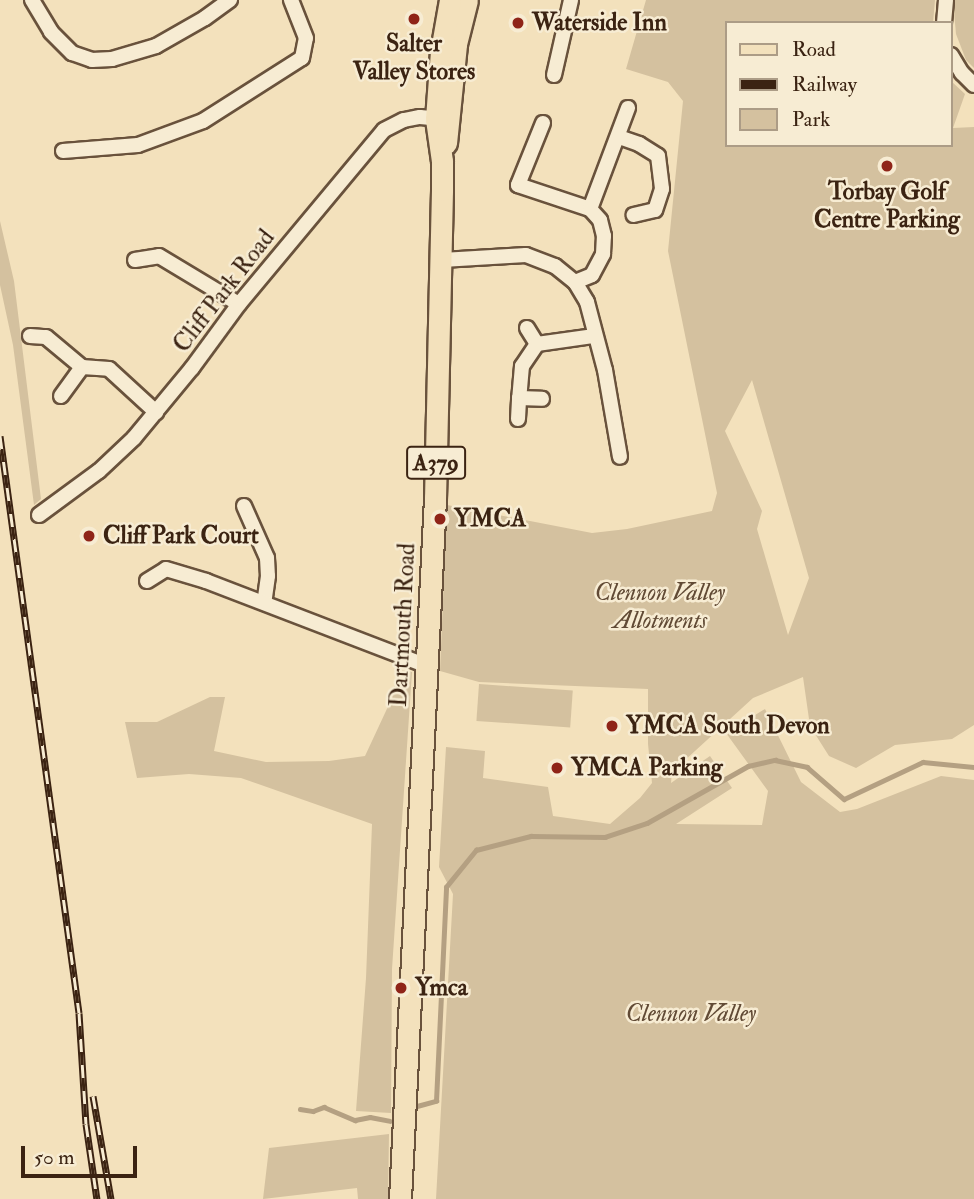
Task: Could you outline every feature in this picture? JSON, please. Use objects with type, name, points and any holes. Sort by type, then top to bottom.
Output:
[{"type":"main road","name":"Dartmouth Road","points":[[400,1199],[427,666],[442,260],[441,51],[450,0]]},
{"type":"main road","name":"Dartmouth Road","points":[[443,119],[467,0]]},
{"type":"street","points":[[32,0],[51,32],[72,53],[92,60],[112,60],[156,46],[230,0]]},
{"type":"street","points":[[63,151],[138,145],[203,121],[302,58],[306,38],[291,0]]},
{"type":"street","points":[[554,75],[571,0]]},
{"type":"street","points":[[944,21],[946,0]]},
{"type":"street","points":[[953,58],[974,85]]},
{"type":"street","points":[[590,209],[628,108]]},
{"type":"street","name":"Cliff Park Road","points":[[39,515],[99,471],[156,412],[239,304],[384,130],[404,120],[443,119]]},
{"type":"street","points":[[543,123],[519,185],[590,209],[600,220],[604,236],[603,254],[592,275],[575,282]]},
{"type":"street","points":[[619,137],[639,144],[658,156],[662,189],[655,210],[634,215]]},
{"type":"street","points":[[442,260],[526,255],[555,265],[575,282],[587,302],[605,370],[620,457]]},
{"type":"street","points":[[135,260],[159,256],[239,304]]},
{"type":"street","points":[[527,328],[537,344]]},
{"type":"street","points":[[30,336],[46,337],[82,367],[109,369],[156,412]]},
{"type":"street","points":[[518,419],[522,366],[537,344],[594,336]]},
{"type":"street","points":[[61,396],[82,367]]},
{"type":"street","points":[[519,398],[542,398]]},
{"type":"street","points":[[244,506],[267,558],[268,576],[264,603]]},
{"type":"street","points":[[147,581],[166,569],[264,603],[427,666]]},
{"type":"green space","points":[[646,0],[935,0],[933,21],[726,21],[726,147],[953,147],[953,128],[974,127],[974,725],[952,739],[895,745],[856,768],[829,756],[810,726],[803,677],[753,698],[672,772],[671,783],[710,756],[732,788],[676,824],[762,825],[768,791],[726,733],[765,709],[801,782],[840,812],[857,809],[941,776],[974,780],[974,1199],[436,1199],[453,894],[439,867],[446,747],[485,751],[483,778],[548,787],[553,816],[610,824],[640,798],[652,783],[648,744],[648,689],[479,682],[440,671],[447,505],[592,533],[627,529],[712,511],[717,493],[668,251],[683,101],[668,82],[626,69]],"holes":[[[752,380],[809,578],[788,635],[757,529],[762,511],[725,431]]]},
{"type":"green space","points":[[953,0],[974,0],[974,68],[966,60],[956,34]]},
{"type":"green space","points":[[953,83],[965,94],[953,128]]},
{"type":"green space","points":[[0,221],[14,281],[41,499],[34,505],[13,345],[0,285]]},
{"type":"green space","points":[[398,669],[412,672],[392,969],[391,1113],[356,1111],[366,978],[372,824],[241,778],[189,774],[137,778],[125,722],[157,722],[210,697],[225,697],[214,751],[266,762],[329,761],[365,756],[392,698]]},
{"type":"green space","points":[[479,684],[573,691],[570,727],[476,721]]},
{"type":"green space","points":[[389,1134],[388,1199],[358,1199],[357,1188],[263,1199],[269,1148]]},
{"type":"waterway","points":[[417,1106],[436,1101],[446,887],[476,850],[531,836],[605,837],[647,823],[748,766],[775,760],[807,767],[844,799],[923,762],[974,767]]},
{"type":"waterway","points":[[300,1109],[313,1111],[324,1107],[355,1120],[370,1117],[390,1121]]},
{"type":"railway","points":[[0,436],[79,1013],[86,1124],[97,1199]]},
{"type":"railway","points":[[93,1096],[111,1199]]},
{"type":"place","name":"Salter Valley Stores","points":[[414,19]]},
{"type":"place","name":"Waterside Inn","points":[[518,23]]},
{"type":"place","name":"Torbay Golf Centre Parking","points":[[887,166]]},
{"type":"place","name":"YMCA","points":[[440,519]]},
{"type":"place","name":"Cliff Park Court","points":[[89,536]]},
{"type":"place","name":"YMCA South Devon","points":[[612,726]]},
{"type":"place","name":"YMCA Parking","points":[[557,768]]},
{"type":"place","name":"Ymca","points":[[401,988]]},
{"type":"park label","name":"Clennon Valley Allotments","points":[[660,607]]},
{"type":"park label","name":"Clennon Valley","points":[[691,1014]]}]
